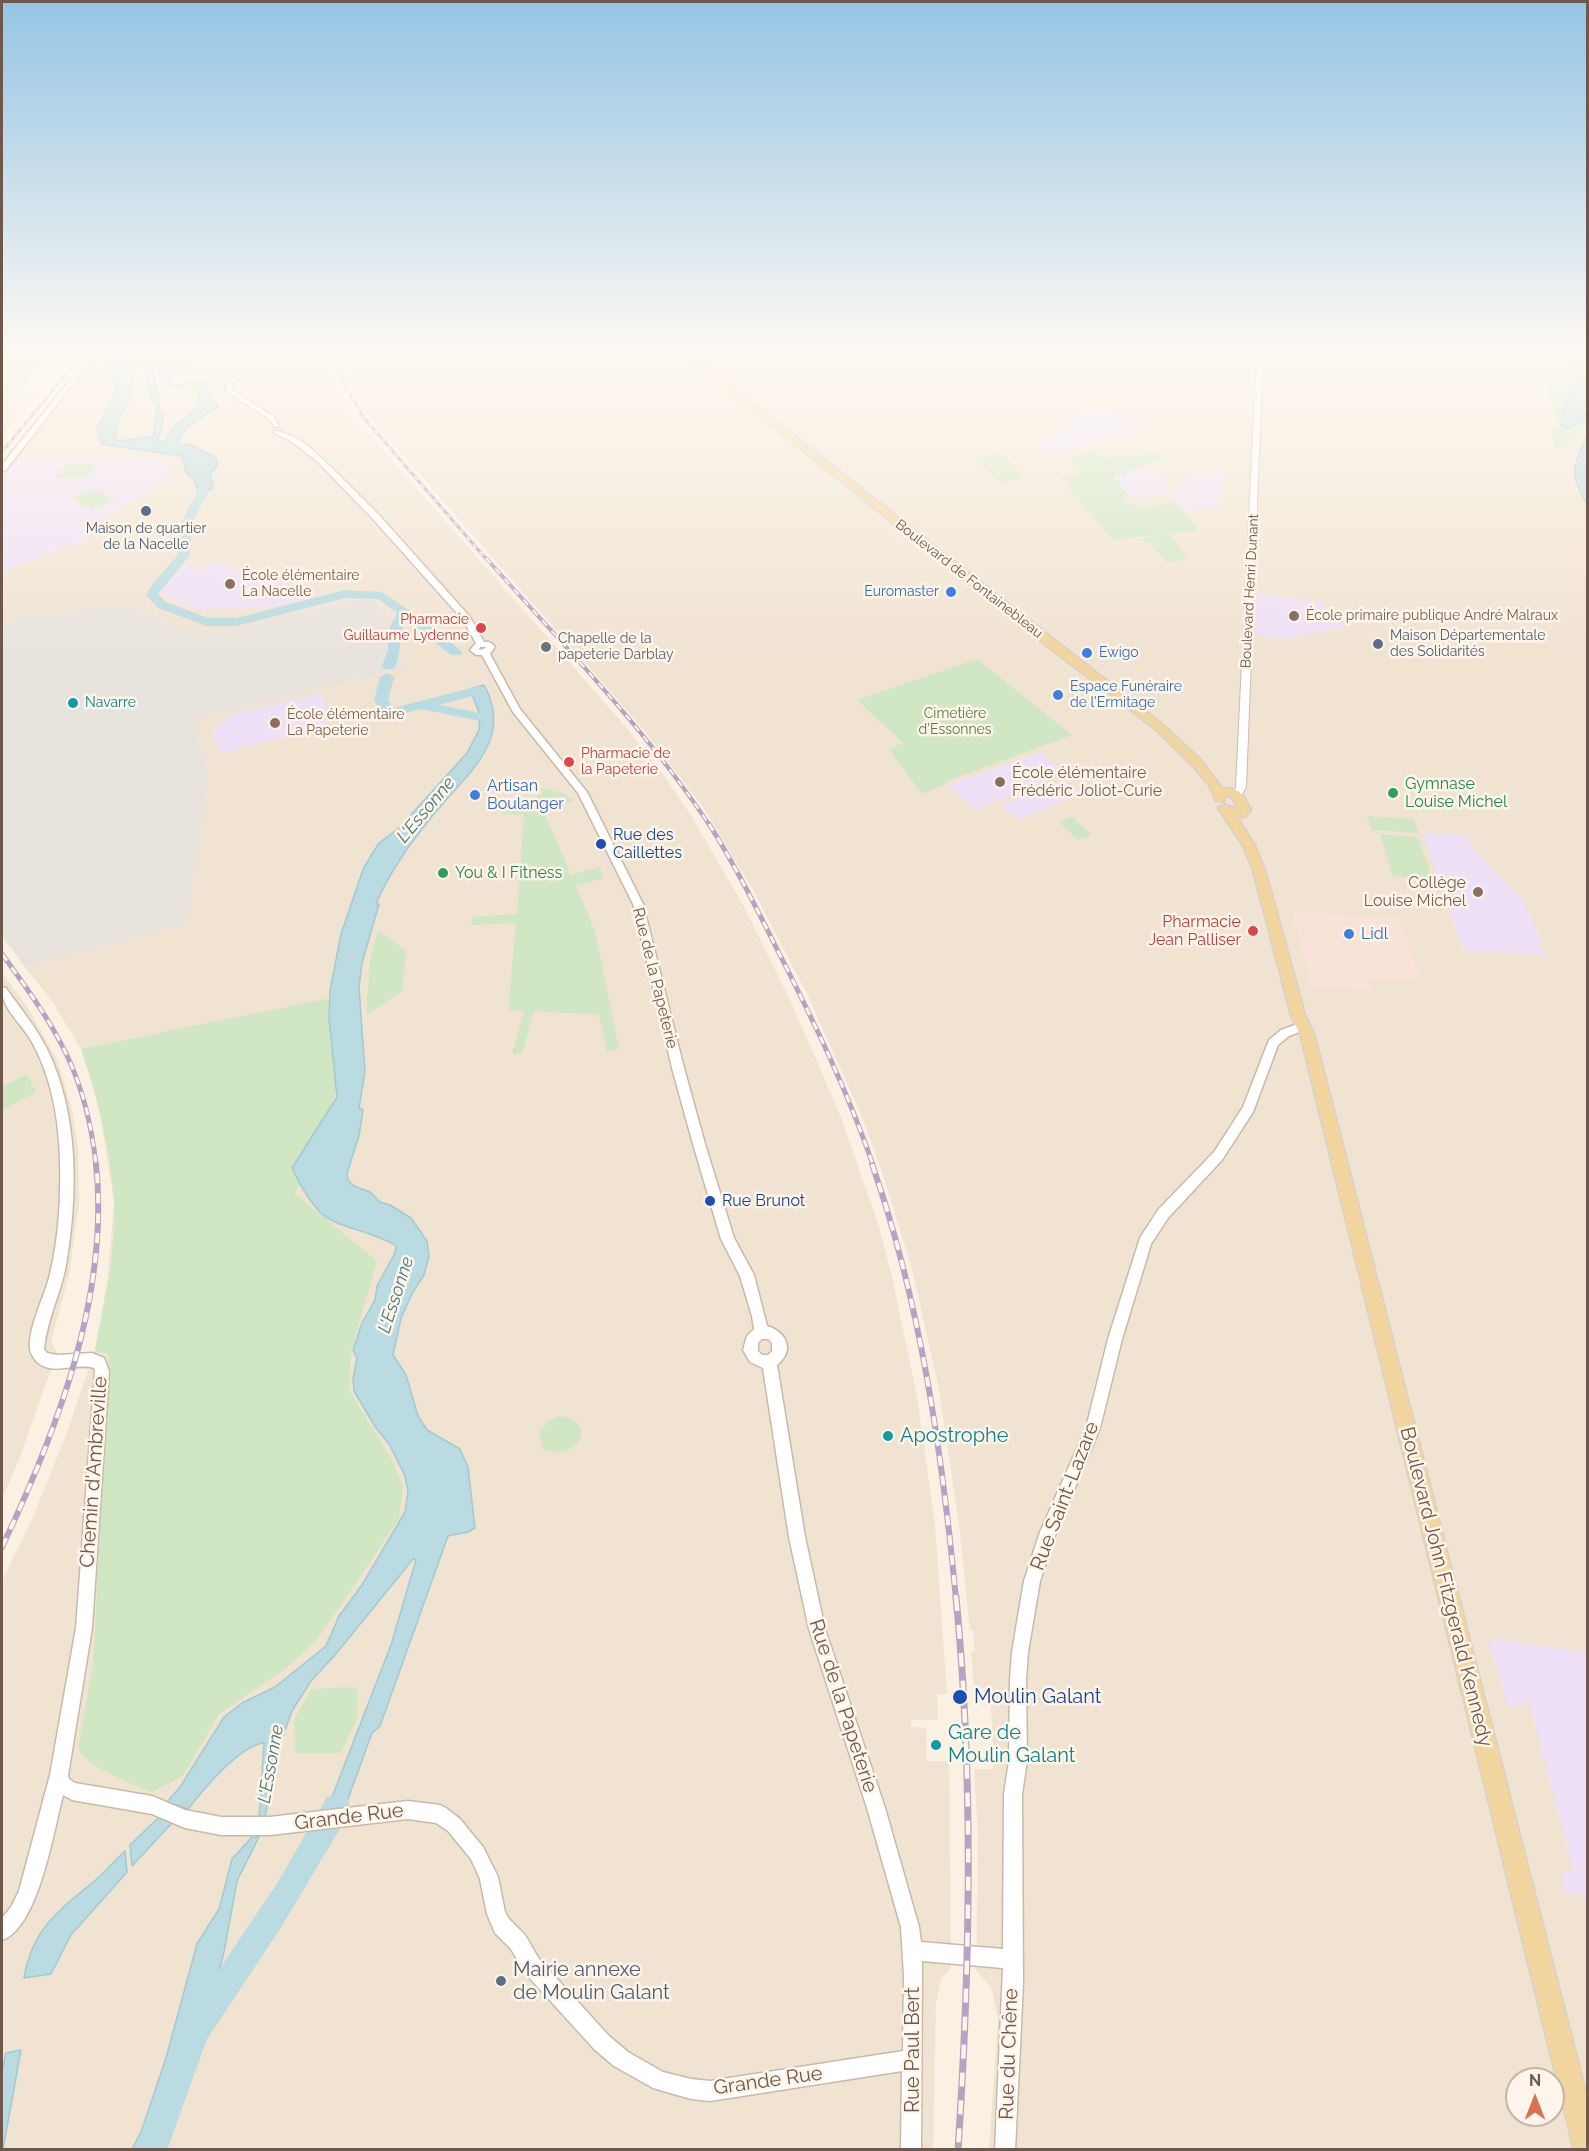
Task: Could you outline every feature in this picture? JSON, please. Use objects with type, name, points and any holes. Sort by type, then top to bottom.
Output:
[{"type":"main road","name":"Boulevard de Fontainebleau","points":[[810,451],[1148,719],[1220,796]]},
{"type":"main road","name":"Boulevard Henri Dunant","points":[[1237,794],[1241,787],[1256,451]]},
{"type":"main road","points":[[1220,796],[1228,792],[1237,794]]},
{"type":"main road","name":"Boulevard John Fitzgerald Kennedy","points":[[1235,813],[1245,809],[1237,794]]},
{"type":"main road","name":"Boulevard John Fitzgerald Kennedy","points":[[1220,796],[1235,813],[1266,869],[1284,927],[1307,1016],[1303,1026],[1348,1193],[1587,2150]]},
{"type":"street","points":[[2,469],[16,451]]},
{"type":"street","name":"Rue de la Papeterie","points":[[313,451],[467,620],[516,710],[582,792],[638,904],[699,1144],[728,1239],[747,1275],[759,1316],[761,1333]]},
{"type":"street","name":"Chemin d'Ambreville","points":[[2,991],[42,1050],[58,1092],[64,1126],[65,1209],[61,1254],[37,1350],[40,1358],[48,1362],[92,1359],[98,1361],[102,1368],[84,1628],[59,1775]]},
{"type":"street","name":"Rue Saint-Lazare","points":[[1012,1959],[1013,1794],[1018,1761],[1020,1652],[1032,1581],[1048,1532],[1093,1428],[1115,1339],[1145,1242],[1163,1214],[1218,1155],[1249,1109],[1273,1043],[1285,1033],[1303,1026]]},
{"type":"street","points":[[761,1333],[771,1333],[780,1343],[780,1352],[769,1361],[760,1360],[751,1351],[753,1338],[761,1333]]},
{"type":"street","name":"Rue de la Papeterie","points":[[769,1361],[797,1537],[817,1629],[876,1808],[910,1926],[913,1951]]},
{"type":"street","points":[[2,1931],[18,1914],[28,1893],[59,1775]]},
{"type":"street","name":"Grande Rue","points":[[59,1775],[63,1785],[72,1791],[152,1805],[185,1819],[202,1823],[261,1827],[408,1810],[430,1812],[446,1818],[470,1842],[477,1853],[489,1877],[496,1914],[502,1926],[518,1942],[532,1966],[602,2043],[640,2070],[675,2086],[710,2091],[729,2089],[914,2060]]},
{"type":"street","points":[[913,1951],[1012,1959]]},
{"type":"street","name":"Rue Paul Bert","points":[[911,2150],[914,2060],[913,1951]]},
{"type":"street","name":"Rue du Chêne","points":[[1005,2150],[1012,1959]]},
{"type":"shaded area","points":[[9,451],[384,451],[626,727],[690,814],[743,905],[792,1004],[841,1117],[879,1227],[917,1396],[935,1524],[947,1694],[937,1694],[938,1720],[911,1720],[911,1727],[926,1728],[927,1761],[949,1761],[951,1968],[941,1978],[936,2005],[933,2149],[2,2149],[2,1581],[33,1517],[66,1435],[95,1351],[108,1276],[114,1201],[98,1101],[81,1049],[55,1006],[25,967],[185,924],[208,789],[208,767],[193,719],[406,668],[375,597],[369,596],[268,619],[248,627],[224,630],[178,629],[145,609],[111,604],[45,616],[33,611],[2,623],[2,460]]},
{"type":"shaded area","points":[[399,451],[1579,451],[1574,469],[1577,490],[1588,504],[1587,2149],[989,2149],[998,2018],[991,1987],[976,1971],[978,1835],[974,1769],[994,1769],[990,1688],[974,1687],[971,1652],[975,1651],[973,1630],[970,1630],[959,1525],[939,1389],[912,1269],[883,1175],[862,1117],[808,996],[753,890],[703,807],[643,729]]},
{"type":"shaded area","points":[[1041,451],[1064,451],[1045,457]]},
{"type":"shaded area","points":[[167,459],[171,461],[173,467],[157,488],[103,518],[115,526],[2,572],[2,479],[17,460]]},
{"type":"shaded area","points":[[1141,468],[1160,475],[1169,482],[1170,485],[1165,488],[1167,494],[1130,497],[1113,476],[1125,475],[1124,470]]},
{"type":"shaded area","points":[[1224,472],[1219,506],[1185,511],[1170,496],[1171,493],[1180,492],[1176,487],[1189,484],[1183,477]]},
{"type":"shaded area","name":"École élémentaire La Nacelle","points":[[194,558],[187,570],[221,562],[230,570],[255,573],[301,586],[308,581],[318,595],[278,606],[214,610],[197,609],[169,599],[164,594],[166,586],[171,578]]},
{"type":"shaded area","name":"École primaire publique André Malraux","points":[[1257,593],[1323,602],[1326,610],[1348,627],[1284,639],[1255,635]]},
{"type":"shaded area","points":[[368,596],[375,597],[406,668],[193,719],[208,767],[208,789],[186,924],[25,967],[2,936],[2,623],[33,611],[45,616],[111,604],[145,609],[178,629],[224,630],[248,627],[268,619]]},
{"type":"shaded area","name":"École élémentaire La Papeterie","points":[[320,693],[326,708],[328,726],[221,753],[212,732],[233,714]]},
{"type":"shaded area","name":"École élémentaire Frédéric Joliot-Curie","points":[[1041,752],[1064,773],[975,810],[948,785]]},
{"type":"shaded area","points":[[1065,780],[1083,793],[1018,820],[1001,805]]},
{"type":"shaded area","name":"Collège Louise Michel","points":[[1422,832],[1465,835],[1476,851],[1523,901],[1542,940],[1538,943],[1545,955],[1463,950]]},
{"type":"shaded area","points":[[1292,912],[1399,918],[1422,981],[1366,978],[1370,990],[1312,987]]},
{"type":"shaded area","points":[[2,973],[26,1005],[58,1061],[73,1114],[78,1149],[79,1203],[69,1275],[51,1341],[57,1352],[20,1457],[2,1499]]},
{"type":"shaded area","points":[[1497,1639],[1587,1653],[1587,1896],[1563,1891],[1561,1872],[1574,1872],[1529,1702],[1509,1709],[1488,1640]]},
{"type":"green space","points":[[1094,451],[1102,458],[1156,453],[1165,462],[1141,464],[1141,468],[1124,470],[1126,475],[1113,476],[1128,495],[1123,499],[1142,507],[1175,502],[1199,531],[1112,540],[1060,476],[1084,473],[1068,458]]},
{"type":"green space","points":[[1002,454],[1025,478],[1001,483],[976,459]]},
{"type":"green space","points":[[66,464],[98,464],[88,477],[55,478]]},
{"type":"green space","points":[[95,489],[116,500],[91,510],[71,498]]},
{"type":"green space","points":[[1171,535],[1187,559],[1167,563],[1149,543],[1143,540]]},
{"type":"green space","name":"Cimetière d'Essonnes","points":[[977,659],[1072,735],[945,782],[946,784],[922,794],[889,749],[903,743],[857,700]]},
{"type":"green space","points":[[541,788],[563,793],[574,801],[543,809],[571,875],[600,867],[604,878],[576,886],[595,931],[619,1049],[607,1052],[599,1015],[534,1011],[522,1054],[512,1054],[524,1011],[508,1010],[516,923],[471,925],[472,917],[517,914],[524,815],[501,814],[511,798],[516,802],[542,794]]},
{"type":"green space","points":[[1367,816],[1414,819],[1419,833],[1372,830]]},
{"type":"green space","points":[[1072,817],[1092,835],[1078,840],[1059,822]]},
{"type":"green space","points":[[1380,834],[1418,837],[1432,878],[1393,876]]},
{"type":"green space","points":[[378,930],[406,951],[402,991],[366,1015],[370,960]]},
{"type":"green space","points":[[335,997],[342,1078],[295,1194],[377,1261],[351,1351],[349,1390],[392,1460],[403,1487],[399,1519],[317,1640],[286,1668],[219,1714],[183,1776],[151,1792],[100,1769],[83,1756],[78,1749],[93,1664],[109,1355],[95,1351],[114,1239],[114,1201],[106,1143],[93,1086],[81,1049]]},
{"type":"green space","points":[[27,1074],[36,1092],[2,1110],[2,1087]]},
{"type":"green space","points":[[559,1416],[572,1420],[579,1426],[581,1433],[579,1440],[565,1451],[555,1452],[543,1449],[539,1432],[550,1420]]},
{"type":"green space","points":[[357,1687],[357,1719],[341,1753],[295,1753],[294,1720],[311,1689]]},
{"type":"water","points":[[151,451],[203,451],[216,458],[217,465],[210,475],[213,486],[210,490],[197,489],[195,482],[186,472],[182,456]]},
{"type":"water","points":[[1580,451],[1587,451],[1587,504],[1576,483],[1575,464]]},
{"type":"water","points":[[484,685],[491,701],[494,718],[486,749],[474,768],[406,850],[376,904],[379,904],[362,963],[359,987],[365,1072],[359,1108],[363,1110],[359,1136],[347,1173],[348,1180],[354,1186],[370,1192],[380,1202],[390,1205],[411,1218],[427,1241],[429,1256],[424,1275],[401,1318],[393,1355],[406,1375],[418,1416],[427,1430],[460,1449],[468,1467],[475,1528],[468,1532],[448,1536],[380,1726],[372,1733],[344,1810],[327,1810],[391,1645],[416,1560],[413,1559],[311,1681],[292,1711],[276,1755],[265,1817],[259,1819],[264,1743],[254,1746],[233,1760],[188,1809],[167,1802],[180,1787],[224,1717],[242,1703],[275,1687],[326,1646],[339,1616],[362,1585],[405,1512],[408,1491],[405,1476],[389,1444],[376,1428],[354,1391],[353,1379],[357,1358],[353,1350],[362,1323],[375,1300],[377,1286],[395,1253],[396,1246],[323,1215],[306,1193],[292,1168],[337,1097],[329,1018],[330,991],[341,934],[364,867],[379,843],[399,828],[467,753],[479,730],[480,715],[470,689]]},
{"type":"water","points":[[159,1817],[172,1823],[132,1866],[130,1845]]},
{"type":"water","points":[[252,1837],[259,1837],[237,1881],[224,1952],[215,1985],[184,2059],[151,2149],[132,2149],[141,2132],[166,2058],[197,1944],[219,1909],[232,1859]]},
{"type":"water","points":[[125,1851],[127,1872],[71,1935],[51,1974],[24,1978],[34,1944],[42,1931],[61,1909]]},
{"type":"water","points":[[21,2050],[2,2149],[2,2071],[6,2053]]},
{"type":"waterway","name":"L'Essonne","points":[[192,472],[204,486],[203,492],[186,522],[184,555],[152,595],[162,605],[207,622],[236,622],[345,594],[382,596],[456,652]]},
{"type":"waterway","points":[[389,666],[394,650],[394,631],[404,612]]},
{"type":"waterway","points":[[387,677],[381,700],[389,713],[421,705],[485,718]]},
{"type":"waterway","points":[[426,704],[479,690]]},
{"type":"waterway","points":[[197,2028],[270,1919],[337,1807]]},
{"type":"waterway","name":"L'Essonne","points":[[151,2150],[198,2022]]},
{"type":"railway","points":[[393,451],[487,560]]},
{"type":"railway","points":[[486,558],[574,655],[659,755],[710,826]]},
{"type":"railway","points":[[709,824],[754,904],[818,1031],[842,1084],[873,1165]]},
{"type":"railway","points":[[2,954],[38,1005],[66,1052],[85,1103],[96,1165]]},
{"type":"railway","points":[[2,1547],[42,1456],[75,1361],[87,1312],[95,1262],[98,1213],[96,1164]]},
{"type":"railway","points":[[872,1164],[904,1270],[927,1379],[944,1489],[956,1599]]},
{"type":"railway","points":[[956,1597],[962,1666],[968,1804],[967,1943],[958,2150]]},
{"type":"place","name":"Maison de quartier de la Nacelle","points":[[146,511]]},
{"type":"place","name":"École élémentaire La Nacelle","points":[[230,584]]},
{"type":"place","name":"Euromaster","points":[[951,592]]},
{"type":"place","name":"École primaire publique André Malraux","points":[[1294,616]]},
{"type":"place","name":"Pharmacie Guillaume Lydenne","points":[[481,628]]},
{"type":"place","name":"Maison Départementale des Solidarités","points":[[1378,644]]},
{"type":"place","name":"Chapelle de la papeterie Darblay","points":[[546,647]]},
{"type":"place","name":"Ewigo","points":[[1087,653]]},
{"type":"place","name":"Espace Funéraire de l'Ermitage","points":[[1058,695]]},
{"type":"place","name":"Navarre","points":[[73,703]]},
{"type":"place","name":"École élémentaire La Papeterie","points":[[275,723]]},
{"type":"place","name":"Pharmacie de la Papeterie","points":[[569,762]]},
{"type":"place","name":"École élémentaire Frédéric Joliot-Curie","points":[[1000,782]]},
{"type":"place","name":"Gymnase Louise Michel","points":[[1393,793]]},
{"type":"place","name":"Artisan Boulanger","points":[[475,795]]},
{"type":"place","name":"Rue des Caillettes","points":[[601,844]]},
{"type":"place","name":"You & I Fitness","points":[[443,873]]},
{"type":"place","name":"Collège Louise Michel","points":[[1478,892]]},
{"type":"place","name":"Pharmacie Jean Palliser","points":[[1253,931]]},
{"type":"place","name":"Lidl","points":[[1349,934]]},
{"type":"place","name":"Rue Brunot","points":[[710,1201]]},
{"type":"place","name":"Apostrophe","points":[[888,1436]]},
{"type":"place","name":"Moulin Galant","points":[[960,1697]]},
{"type":"place","name":"Gare de Moulin Galant","points":[[936,1745]]},
{"type":"place","name":"Mairie annexe de Moulin Galant","points":[[501,1981]]}]
